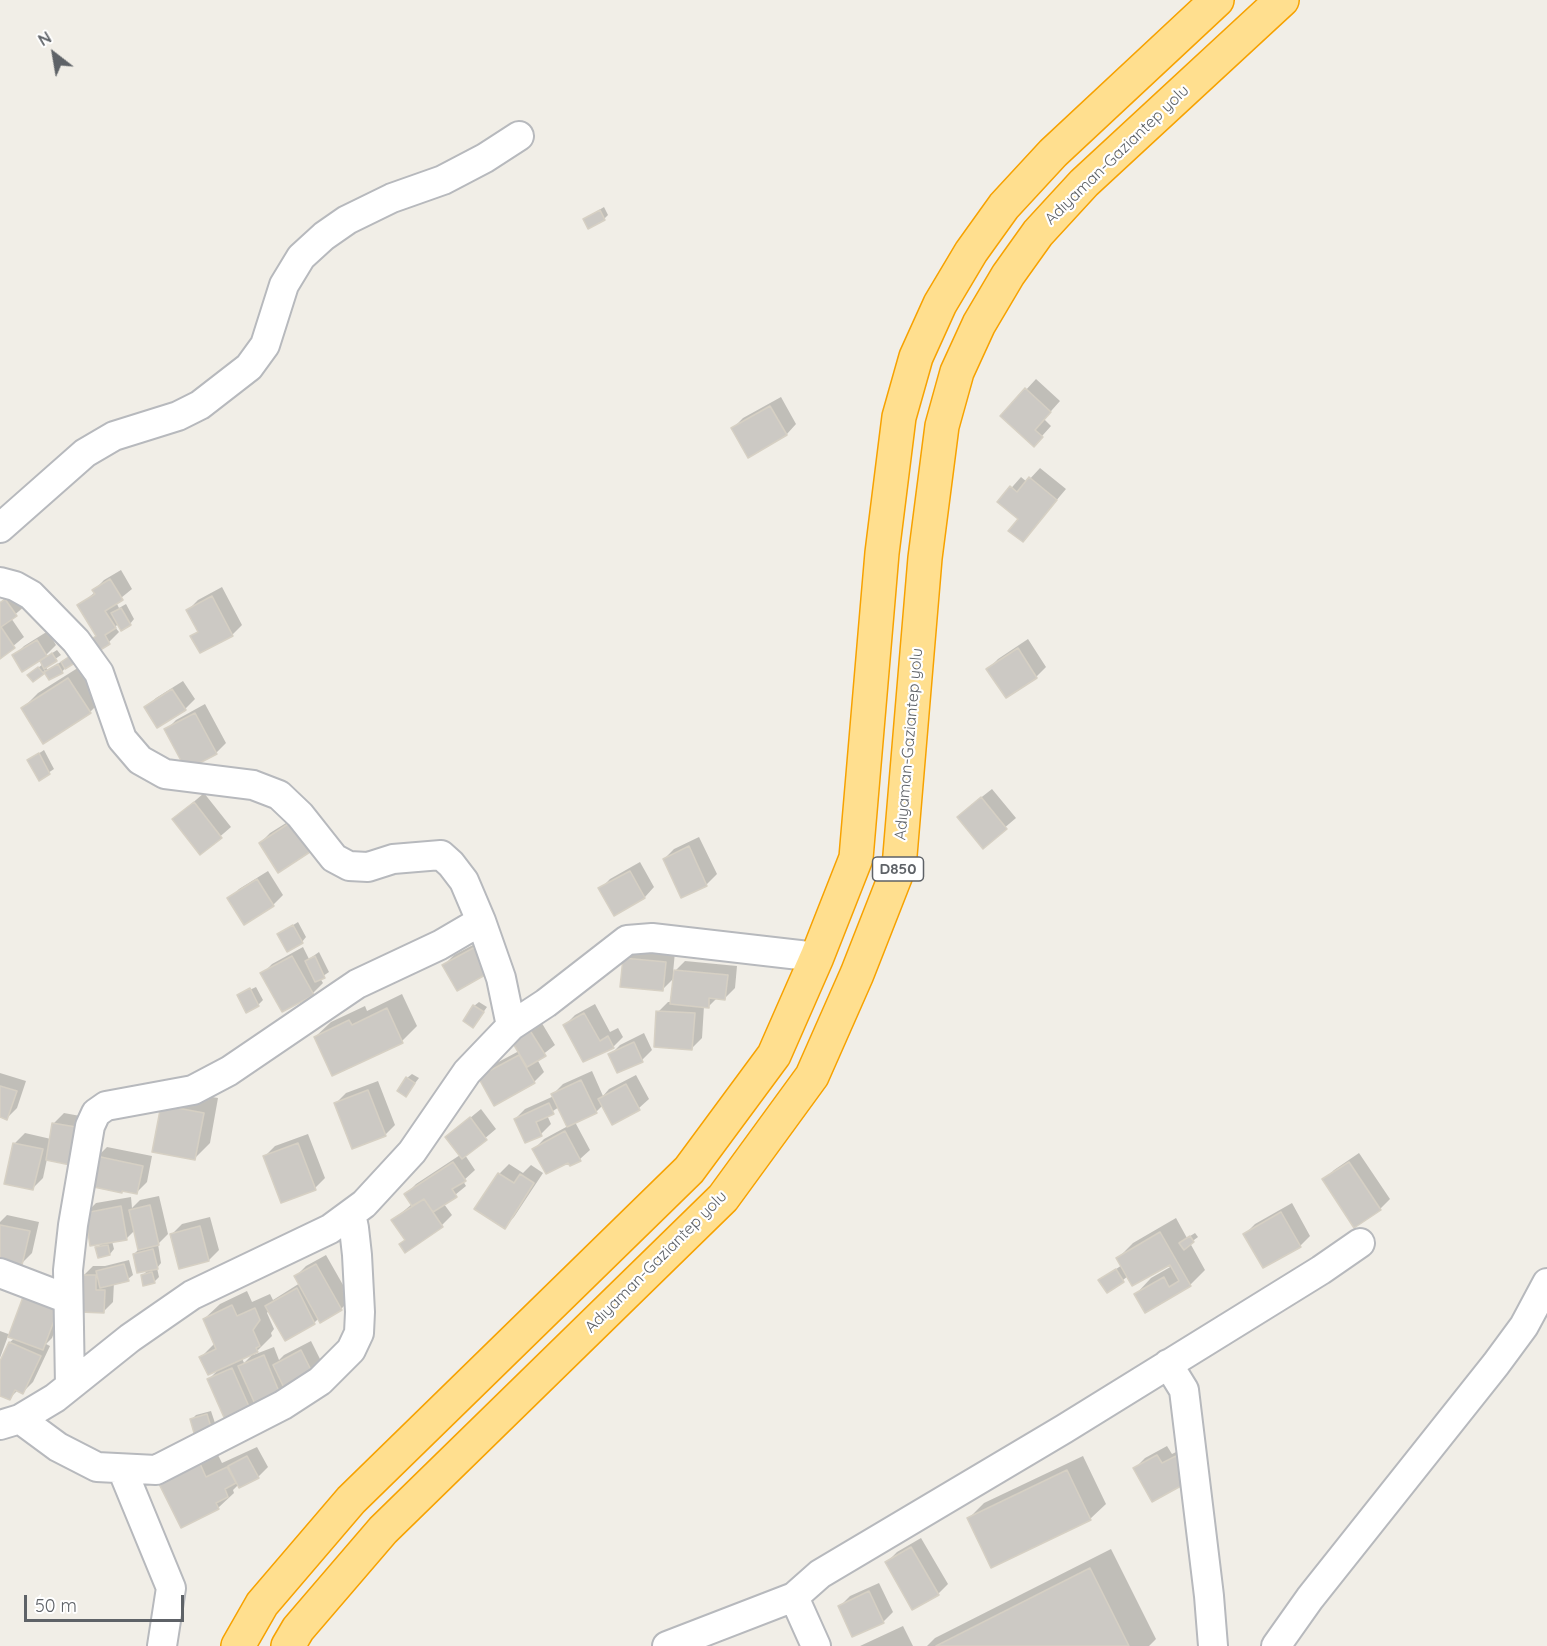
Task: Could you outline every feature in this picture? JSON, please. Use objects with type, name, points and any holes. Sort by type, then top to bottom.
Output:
[{"type":"highway","name":"D850","points":[[238,1646],[262,1604],[351,1500],[690,1170],[774,1055],[817,957],[856,858],[882,553],[899,417],[916,357],[945,295],[971,252],[1004,206],[1053,153],[1217,0]]},
{"type":"highway","name":"Adıyaman-Gaziantep yolu","points":[[288,1646],[298,1629],[382,1530],[723,1198],[812,1076],[857,974],[899,867],[925,558],[942,426],[957,372],[979,324],[1038,233],[1084,183],[1282,0]]},
{"type":"street","points":[[0,528],[84,453],[114,436],[178,417],[200,405],[249,367],[265,345],[284,285],[301,257],[324,236],[347,220],[392,198],[443,180],[519,136]]},
{"type":"street","points":[[0,582],[15,586],[31,596],[76,641],[99,673],[122,739],[140,760],[165,774],[253,784],[279,795],[300,815],[334,858],[349,866],[368,867],[393,859],[441,855],[464,881],[481,921],[501,978],[511,1026]]},
{"type":"street","points":[[70,1386],[68,1270],[73,1225],[90,1126],[96,1113],[106,1106],[193,1090],[229,1071],[357,984],[440,945],[481,921]]},
{"type":"street","points":[[10,1422],[55,1398],[130,1338],[192,1294],[330,1229],[364,1204],[411,1152],[467,1072],[511,1026],[546,1003],[627,940],[652,938],[817,957]]},
{"type":"street","points":[[10,1422],[98,1467],[156,1470],[283,1405],[320,1382],[351,1350],[359,1333],[360,1312],[351,1214]]},
{"type":"street","points":[[667,1646],[794,1597],[820,1574],[1168,1364],[1321,1270],[1360,1243]]},
{"type":"street","points":[[0,1273],[68,1299]]},
{"type":"street","points":[[1276,1646],[1310,1598],[1503,1355],[1524,1326],[1547,1283]]},
{"type":"street","points":[[1168,1364],[1184,1389],[1213,1646]]},
{"type":"street","points":[[122,1469],[171,1588],[162,1646]]},
{"type":"street","points":[[794,1597],[816,1646]]},
{"type":"building","points":[[600,210],[605,220],[588,229],[583,219]]},
{"type":"building","points":[[1025,388],[1051,412],[1035,430],[1043,437],[1034,447],[1000,416]]},
{"type":"building","points":[[770,406],[787,435],[748,458],[731,428]]},
{"type":"building","points":[[1029,477],[1057,500],[1023,542],[1008,531],[1018,519],[997,502],[1010,486],[1017,492]]},
{"type":"building","points":[[110,579],[123,600],[105,611],[116,628],[105,635],[110,644],[97,652],[90,640],[96,636],[77,605],[95,594],[92,590]]},
{"type":"building","points":[[212,596],[233,636],[200,653],[190,636],[198,632],[186,610]]},
{"type":"building","points":[[5,599],[17,616],[1,627],[15,648],[0,659],[0,603]]},
{"type":"building","points":[[121,608],[131,625],[121,631],[111,613]]},
{"type":"building","points":[[37,640],[47,656],[22,672],[12,655]]},
{"type":"building","points":[[1018,648],[1037,678],[1006,698],[986,669]]},
{"type":"building","points":[[52,653],[57,661],[44,669],[40,661]]},
{"type":"building","points":[[73,654],[78,661],[65,669],[61,662]]},
{"type":"building","points":[[58,664],[63,673],[49,680],[44,672]]},
{"type":"building","points":[[38,667],[44,674],[33,682],[27,675]]},
{"type":"building","points":[[68,678],[91,713],[43,744],[21,708]]},
{"type":"building","points":[[172,689],[186,710],[157,728],[144,707]]},
{"type":"building","points":[[195,713],[217,754],[186,770],[164,729]]},
{"type":"building","points":[[39,753],[50,774],[39,781],[27,760]]},
{"type":"building","points":[[981,797],[1007,829],[983,849],[957,817]]},
{"type":"building","points":[[194,802],[222,838],[200,855],[172,819]]},
{"type":"building","points":[[291,822],[310,852],[278,873],[259,843]]},
{"type":"building","points":[[689,846],[707,886],[681,898],[663,859]]},
{"type":"building","points":[[630,871],[645,898],[614,916],[598,888]]},
{"type":"building","points":[[257,879],[274,906],[244,925],[227,898]]},
{"type":"building","points":[[293,925],[303,943],[287,952],[277,934]]},
{"type":"building","points":[[477,946],[492,971],[457,991],[442,965]]},
{"type":"building","points":[[292,956],[314,995],[282,1012],[260,973]]},
{"type":"building","points":[[315,956],[325,978],[315,982],[305,961]]},
{"type":"building","points":[[623,958],[666,962],[663,991],[620,987]]},
{"type":"building","points":[[674,970],[728,975],[725,1000],[709,998],[709,1008],[670,1004]]},
{"type":"building","points":[[250,988],[259,1006],[246,1013],[237,995]]},
{"type":"building","points":[[473,1005],[484,1012],[473,1028],[463,1021]]},
{"type":"building","points":[[387,1008],[403,1043],[332,1076],[314,1037],[349,1020],[352,1025]]},
{"type":"building","points":[[656,1011],[695,1013],[692,1050],[654,1047]]},
{"type":"building","points":[[584,1013],[600,1041],[608,1036],[614,1048],[583,1062],[563,1025]]},
{"type":"building","points":[[529,1029],[546,1056],[527,1067],[511,1040]]},
{"type":"building","points":[[634,1042],[643,1062],[617,1073],[608,1054]]},
{"type":"building","points":[[519,1055],[535,1083],[494,1106],[478,1077]]},
{"type":"building","points":[[406,1077],[415,1083],[406,1097],[397,1091]]},
{"type":"building","points":[[581,1080],[597,1113],[567,1127],[551,1094]]},
{"type":"building","points":[[626,1084],[640,1110],[612,1125],[598,1099]]},
{"type":"building","points":[[0,1086],[17,1091],[7,1120],[0,1117]]},
{"type":"building","points":[[368,1090],[386,1136],[352,1149],[334,1103]]},
{"type":"building","points":[[549,1103],[554,1114],[536,1122],[542,1136],[525,1143],[514,1119]]},
{"type":"building","points":[[161,1105],[204,1113],[195,1160],[152,1152]]},
{"type":"building","points":[[470,1117],[487,1140],[462,1159],[445,1137]]},
{"type":"building","points":[[52,1123],[82,1128],[75,1166],[46,1160]]},
{"type":"building","points":[[565,1131],[581,1161],[570,1166],[568,1163],[546,1174],[532,1149]]},
{"type":"building","points":[[13,1143],[43,1149],[33,1190],[4,1184]]},
{"type":"building","points":[[298,1143],[316,1190],[281,1203],[263,1156]]},
{"type":"building","points":[[96,1156],[143,1166],[137,1194],[89,1186]]},
{"type":"building","points":[[453,1162],[466,1181],[452,1189],[457,1197],[433,1212],[424,1199],[412,1206],[404,1194]]},
{"type":"building","points":[[1349,1162],[1381,1210],[1354,1228],[1322,1179]]},
{"type":"building","points":[[498,1173],[514,1183],[520,1174],[534,1183],[505,1229],[474,1209]]},
{"type":"building","points":[[424,1199],[443,1227],[405,1253],[399,1244],[405,1240],[391,1220]]},
{"type":"building","points":[[150,1205],[159,1245],[138,1250],[129,1210]]},
{"type":"building","points":[[121,1206],[127,1240],[90,1246],[85,1213]]},
{"type":"building","points":[[1281,1212],[1301,1247],[1263,1268],[1243,1234]]},
{"type":"building","points":[[0,1225],[30,1231],[22,1265],[0,1260]]},
{"type":"building","points":[[200,1226],[209,1261],[179,1269],[170,1234]]},
{"type":"building","points":[[1160,1232],[1191,1286],[1145,1313],[1134,1294],[1164,1277],[1169,1287],[1179,1281],[1170,1265],[1132,1286],[1116,1258]]},
{"type":"building","points":[[1190,1236],[1194,1242],[1184,1250],[1179,1243]]},
{"type":"building","points":[[108,1245],[110,1255],[98,1258],[95,1247]]},
{"type":"building","points":[[153,1249],[158,1269],[137,1273],[133,1254]]},
{"type":"building","points":[[124,1264],[129,1281],[100,1288],[96,1271]]},
{"type":"building","points":[[316,1264],[342,1310],[320,1323],[294,1276]]},
{"type":"building","points":[[1116,1269],[1124,1282],[1107,1293],[1098,1280]]},
{"type":"building","points":[[152,1272],[155,1283],[143,1286],[141,1275]]},
{"type":"building","points":[[82,1275],[96,1275],[96,1290],[105,1290],[104,1313],[80,1312]]},
{"type":"building","points":[[297,1288],[315,1324],[285,1341],[265,1306]]},
{"type":"building","points":[[23,1297],[58,1310],[43,1350],[8,1337]]},
{"type":"building","points":[[232,1305],[237,1316],[255,1308],[260,1320],[253,1330],[260,1346],[256,1348],[258,1352],[208,1375],[199,1357],[216,1349],[203,1319]]},
{"type":"building","points":[[9,1342],[41,1356],[23,1394],[15,1390],[10,1400],[0,1396],[0,1361]]},
{"type":"building","points":[[301,1350],[315,1378],[286,1392],[273,1365]]},
{"type":"building","points":[[264,1355],[280,1394],[255,1404],[238,1366]]},
{"type":"building","points":[[232,1368],[251,1411],[226,1422],[207,1379]]},
{"type":"building","points":[[207,1414],[213,1434],[196,1440],[190,1419]]},
{"type":"building","points":[[1157,1455],[1162,1463],[1176,1456],[1190,1481],[1152,1502],[1133,1468]]},
{"type":"building","points":[[247,1456],[259,1478],[239,1488],[228,1466]]},
{"type":"building","points":[[197,1457],[206,1477],[227,1467],[236,1483],[225,1489],[228,1497],[216,1503],[219,1509],[181,1528],[156,1478]]},
{"type":"building","points":[[1067,1470],[1091,1520],[991,1568],[967,1518]]},
{"type":"building","points":[[911,1547],[939,1595],[912,1610],[885,1562]]},
{"type":"building","points":[[1090,1568],[1129,1646],[936,1646]]},
{"type":"building","points":[[869,1591],[884,1623],[852,1637],[838,1606]]}]
